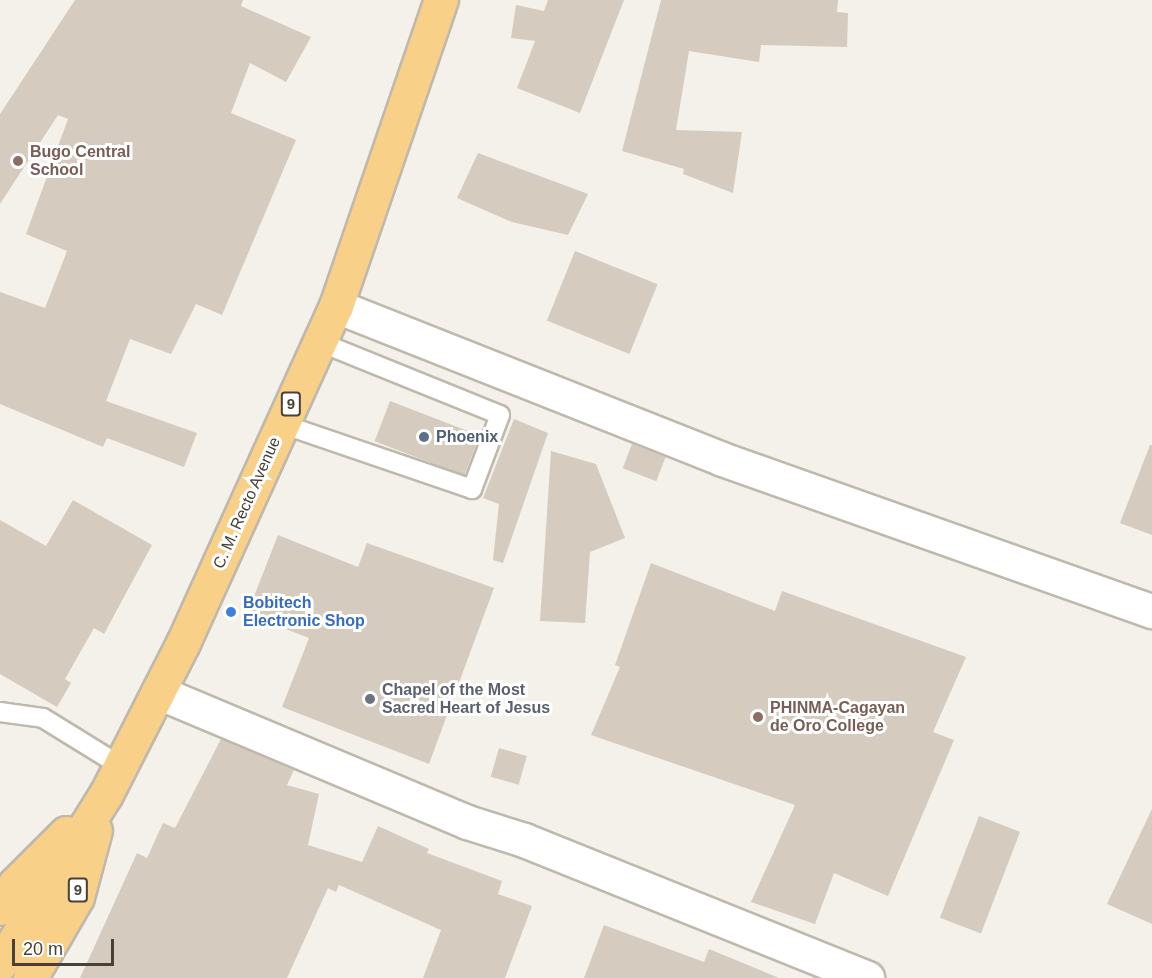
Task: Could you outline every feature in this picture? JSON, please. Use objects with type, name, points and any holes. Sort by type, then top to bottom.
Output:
[{"type":"highway","name":"C. M. Recto Avenue","points":[[0,964],[112,780],[158,692],[336,306],[441,0]]},
{"type":"highway","name":"C. M. Recto Avenue","points":[[0,908],[15,884],[112,780]]},
{"type":"highway","name":"C. M. Recto Avenue","points":[[30,978],[76,897],[112,780]]},
{"type":"street","points":[[336,306],[722,459],[1152,611]]},
{"type":"street","points":[[158,692],[466,822],[524,840],[867,978]]},
{"type":"lane","points":[[282,424],[472,489],[500,415],[319,342]]},
{"type":"lane","points":[[0,712],[43,718],[112,780]]},
{"type":"building","points":[[75,0],[243,0],[241,6],[311,37],[286,82],[250,63],[231,113],[296,140],[222,315],[196,304],[171,354],[130,339],[106,401],[197,433],[184,467],[107,438],[103,447],[0,404],[0,292],[45,308],[67,251],[26,234],[68,119],[58,115],[0,204],[0,114]]},
{"type":"building","points":[[548,0],[624,0],[580,113],[517,88],[535,41],[511,38],[516,5],[544,11]]},
{"type":"building","points":[[661,0],[838,0],[837,12],[848,13],[847,47],[761,45],[759,62],[689,51],[676,130],[742,132],[733,193],[683,174],[684,169],[622,151]]},
{"type":"building","points":[[478,153],[588,194],[568,235],[512,222],[457,198]]},
{"type":"building","points":[[575,251],[658,284],[629,354],[547,321]]},
{"type":"building","name":"Phoenix","points":[[390,401],[480,435],[464,476],[375,441]]},
{"type":"building","points":[[514,419],[548,433],[503,563],[493,560],[499,504],[483,498]]},
{"type":"building","points":[[632,444],[666,457],[656,481],[623,468]]},
{"type":"building","points":[[1150,445],[1152,445],[1152,535],[1120,523]]},
{"type":"building","points":[[551,451],[596,464],[625,538],[590,552],[585,623],[540,621]]},
{"type":"building","points":[[73,500],[152,545],[104,634],[94,628],[65,679],[71,683],[57,707],[0,674],[0,520],[46,546]]},
{"type":"building","points":[[278,535],[358,567],[367,543],[494,588],[429,764],[282,707],[309,638],[247,614]]},
{"type":"building","points":[[651,563],[775,611],[782,591],[966,657],[933,732],[954,740],[888,896],[834,873],[815,924],[751,902],[795,805],[591,735],[620,667],[615,665]]},
{"type":"building","points":[[221,739],[294,770],[287,785],[319,794],[308,845],[362,862],[378,826],[429,849],[427,853],[502,881],[498,894],[532,906],[505,978],[423,978],[441,930],[339,885],[336,892],[328,888],[287,978],[80,978],[137,853],[147,858],[163,823],[175,828]]},
{"type":"building","points":[[499,748],[527,756],[519,785],[491,777]]},
{"type":"building","points":[[1152,809],[1152,924],[1107,904]]},
{"type":"building","points":[[979,816],[1020,832],[981,934],[940,918]]},
{"type":"building","points":[[604,925],[704,962],[709,949],[779,978],[584,978]]},
{"type":"place","name":"Bugo Central School","points":[[18,161]]},
{"type":"place","name":"Phoenix","points":[[424,437]]},
{"type":"place","name":"Bobitech Electronic Shop","points":[[231,612]]},
{"type":"place","name":"Chapel of the Most Sacred Heart of Jesus","points":[[370,699]]},
{"type":"place","name":"PHINMA-Cagayan de Oro College","points":[[758,717]]}]
